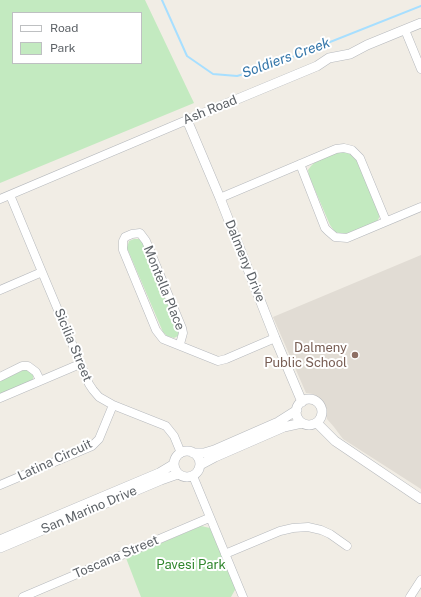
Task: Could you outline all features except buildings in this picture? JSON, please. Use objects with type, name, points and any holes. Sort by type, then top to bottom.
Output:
[{"type":"street","name":"Ash Road","points":[[0,199],[317,66],[329,58],[350,54],[367,45],[421,24]]},
{"type":"street","points":[[405,30],[421,69]]},
{"type":"street","name":"Dalmeny Drive","points":[[186,120],[220,198],[302,402]]},
{"type":"street","points":[[220,198],[336,149],[344,148],[352,150],[360,158],[386,221]]},
{"type":"street","points":[[300,164],[326,228],[331,234],[338,238],[347,238],[421,207]]},
{"type":"street","name":"Sicilia Street","points":[[10,195],[92,390],[99,397],[113,405],[166,426],[174,436],[181,453]]},
{"type":"street","name":"Montella Place","points":[[180,344],[183,333],[182,328],[146,241],[140,233],[125,237],[123,241],[123,250],[156,330],[164,339],[180,344],[218,361],[275,338]]},
{"type":"street","points":[[0,290],[42,272]]},
{"type":"street","points":[[0,398],[80,364]]},
{"type":"street","points":[[0,377],[22,366],[28,366],[36,372],[40,380]]},
{"type":"street","points":[[193,453],[198,458],[200,465],[198,472],[187,478],[178,474],[174,464],[176,457],[181,453],[189,452],[204,453],[214,450],[278,422],[297,410],[302,402],[314,400],[320,405],[322,413],[317,423],[311,425],[302,423],[284,427],[214,457],[200,465]]},
{"type":"street","name":"Latina Circuit","points":[[0,485],[92,446],[99,439],[113,405]]},
{"type":"street","points":[[297,410],[298,418],[302,423]]},
{"type":"street","points":[[317,423],[340,445],[421,499]]},
{"type":"street","name":"San Marino Drive","points":[[0,540],[159,473],[174,464]]},
{"type":"street","name":"San Marino Drive","points":[[0,548],[178,474]]},
{"type":"street","points":[[192,476],[242,597]]},
{"type":"street","name":"Toscana Street","points":[[23,597],[209,518]]},
{"type":"street","points":[[225,554],[280,531],[308,527],[330,534],[347,546]]},
{"type":"street","points":[[410,597],[421,580]]},
{"type":"shaded area","name":"Dalmeny Public School","points":[[421,255],[421,489],[343,439],[327,419],[321,400],[313,394],[306,393],[273,317]]},
{"type":"green space","points":[[0,0],[145,0],[194,103],[0,183]]},
{"type":"green space","points":[[345,151],[359,162],[380,215],[374,224],[343,234],[335,232],[330,225],[309,176],[308,170],[315,162],[336,153]]},
{"type":"green space","points":[[139,239],[142,242],[179,332],[178,336],[174,338],[167,336],[163,332],[127,248],[129,241]]},
{"type":"green space","points":[[30,369],[33,373],[33,379],[29,383],[0,395],[0,380]]},
{"type":"green space","name":"Pavesi Park","points":[[201,526],[210,528],[236,588],[231,597],[141,597],[126,558]]},
{"type":"waterway","name":"Soldiers Creek","points":[[162,0],[187,56],[213,74],[237,76],[262,69],[421,6]]},
{"type":"place","name":"Dalmeny Public School","points":[[355,355]]}]
